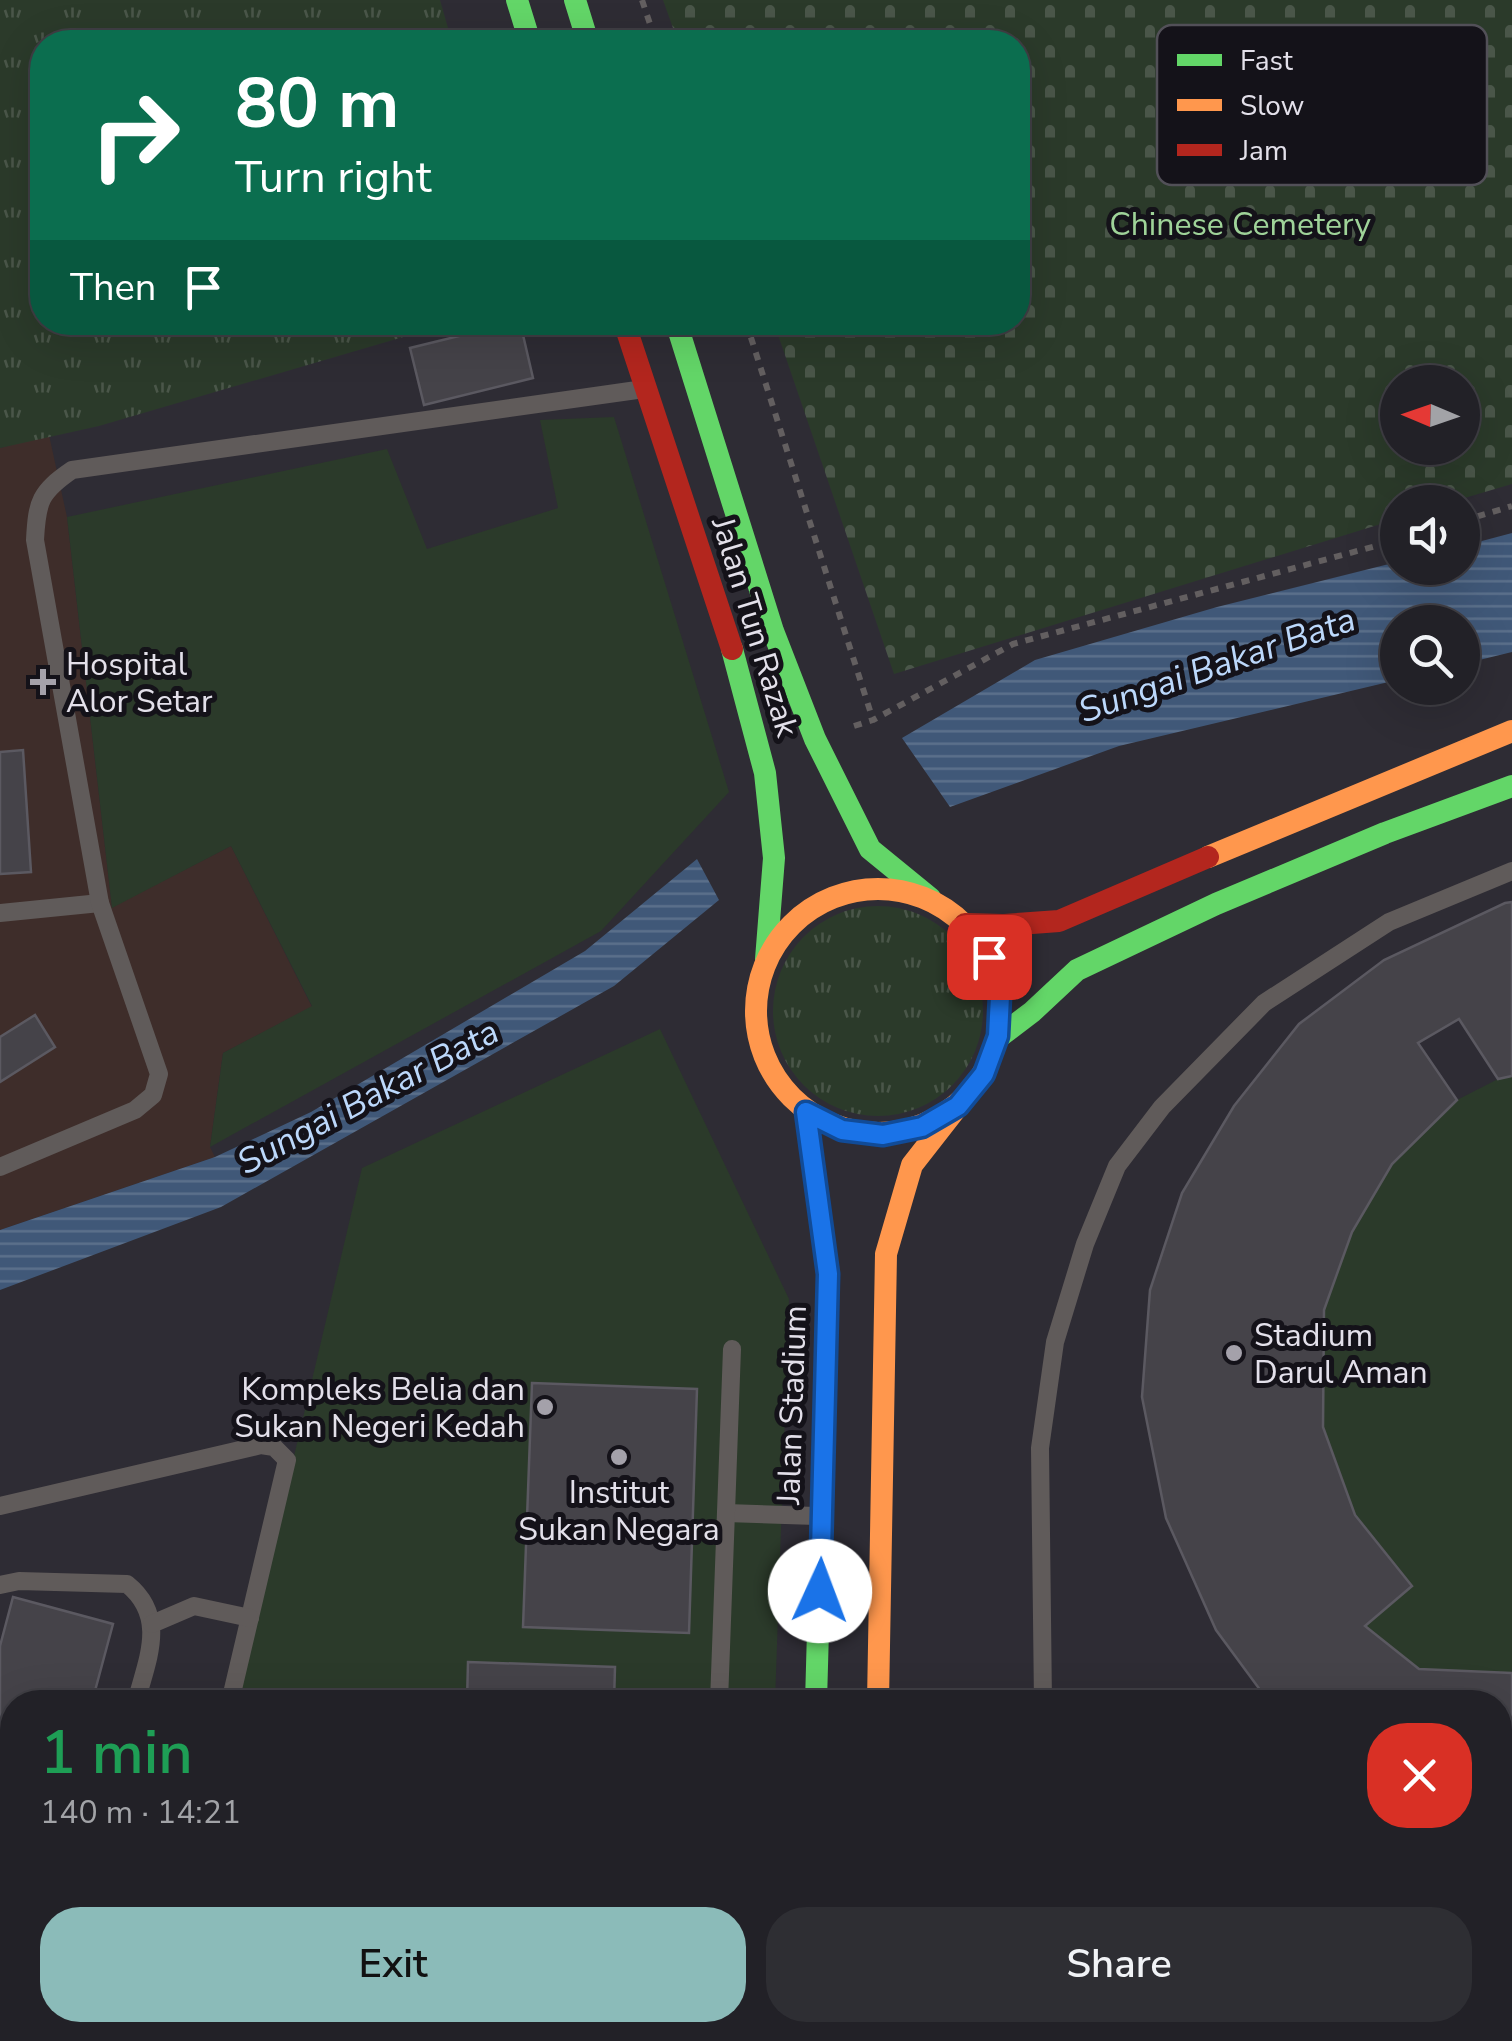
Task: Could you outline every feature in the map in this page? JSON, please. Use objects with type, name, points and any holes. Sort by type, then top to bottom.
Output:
[{"type":"main road","points":[[517,0],[526,30]]},
{"type":"main road","points":[[575,0],[584,30]]},
{"type":"main road","name":"Jalan Tun Razak","points":[[628,335],[730,644],[764,773],[774,858],[766,959]]},
{"type":"main road","name":"Jalan Tun Razak","points":[[680,335],[774,631],[815,739],[870,849],[932,900]]},
{"type":"main road","points":[[965,924],[1059,920],[1512,732]]},
{"type":"main road","points":[[998,1036],[1032,1012],[1077,970],[1233,897],[1512,786]]},
{"type":"main road","points":[[878,1690],[886,1254],[912,1165],[984,1074],[998,1036],[1000,996],[989,957],[965,924],[932,900],[894,889],[854,890],[816,904],[784,930],[766,959],[754,1004],[760,1045],[777,1082],[806,1112],[842,1130],[883,1135],[922,1127],[958,1106]]},
{"type":"main road","name":"Jalan Stadium","points":[[806,1112],[828,1274],[816,1690]]},
{"type":"lane","points":[[0,1166],[135,1110],[154,1095],[160,1074],[100,903],[35,540],[37,510],[49,486],[72,470],[647,389]]},
{"type":"lane","points":[[1043,1690],[1040,1448],[1055,1342],[1084,1244],[1117,1166],[1162,1107],[1264,1004],[1389,922],[1512,872]]},
{"type":"lane","points":[[0,912],[100,903]]},
{"type":"lane","points":[[720,1690],[732,1349]]},
{"type":"lane","points":[[0,1506],[261,1445],[274,1447],[287,1460],[233,1690]]},
{"type":"lane","points":[[726,1513],[822,1517]]},
{"type":"lane","points":[[0,1585],[19,1581],[127,1584],[144,1601],[152,1624],[153,1636],[139,1690]]},
{"type":"lane","points":[[152,1624],[194,1606],[250,1618]]},
{"type":"path","points":[[642,0],[652,30]]},
{"type":"path","points":[[750,335],[874,720]]},
{"type":"path","points":[[1480,516],[1512,506]]},
{"type":"path","points":[[815,739],[874,720],[1013,644],[1380,545]]},
{"type":"shaded area","name":"Hospital Alor Setar","points":[[49,435],[67,517],[112,907],[231,846],[312,1007],[223,1053],[210,1147],[215,1157],[0,1230],[0,448]]},
{"type":"green space","points":[[0,0],[440,0],[449,30],[30,30],[30,335],[410,335],[99,426],[0,448]]},
{"type":"green space","name":"Chinese Cemetery","points":[[663,0],[1512,0],[1512,484],[1480,493],[1480,485],[1380,485],[1380,524],[894,674],[778,335],[1030,335],[1030,30],[674,30]]},
{"type":"green space","points":[[614,417],[729,792],[601,931],[210,1147],[223,1053],[312,1006],[231,846],[112,908],[67,517],[387,449],[427,549],[558,508],[540,420]]},
{"type":"green space","points":[[878,906],[918,914],[952,937],[975,971],[983,1011],[975,1051],[952,1085],[918,1108],[878,1116],[838,1108],[804,1085],[781,1051],[773,1011],[781,971],[804,937],[838,914]]},
{"type":"green space","name":"Kompleks Belia dan Sukan Negeri Kedah","points":[[660,1029],[789,1299],[775,1690],[239,1690],[362,1168]]},
{"type":"green space","points":[[1512,1076],[1512,1673],[1419,1669],[1365,1626],[1412,1586],[1355,1515],[1323,1427],[1324,1310],[1352,1232],[1392,1164],[1457,1100]]},
{"type":"water","name":"Sungai Bakar Bata","points":[[1512,533],[1512,652],[1480,660],[1480,605],[1380,605],[1380,684],[1119,746],[950,807],[902,738],[1035,660],[1217,607],[1380,566],[1380,585],[1480,585],[1480,541]]},
{"type":"water","name":"Sungai Bakar Bata","points":[[697,859],[719,900],[614,986],[221,1207],[0,1290],[0,1230],[215,1157],[311,1112],[585,951]]},
{"type":"building","points":[[463,335],[523,335],[533,378],[424,405],[410,348]]},
{"type":"building","points":[[23,750],[31,872],[0,874],[0,752]]},
{"type":"building","name":"Stadium Darul Aman","points":[[1512,902],[1512,1076],[1498,1079],[1459,1019],[1418,1043],[1457,1100],[1392,1164],[1352,1232],[1324,1310],[1323,1427],[1355,1515],[1412,1586],[1365,1626],[1419,1669],[1512,1673],[1512,1690],[1260,1690],[1216,1630],[1166,1518],[1142,1397],[1150,1290],[1182,1193],[1234,1106],[1299,1024],[1384,960]]},
{"type":"building","points":[[35,1015],[55,1047],[0,1082],[0,1037]]},
{"type":"building","points":[[532,1383],[697,1389],[689,1633],[523,1627]]},
{"type":"building","points":[[13,1597],[113,1624],[95,1690],[0,1690],[0,1646]]},
{"type":"building","points":[[468,1662],[615,1667],[614,1690],[467,1690]]},
{"type":"traffic: fast","points":[[517,0],[526,30]]},
{"type":"traffic: fast","points":[[575,0],[584,30]]},
{"type":"traffic: fast","points":[[680,335],[773,631],[815,739],[870,849],[930,898]]},
{"type":"traffic: fast","points":[[732,649],[765,773],[774,858],[766,959]]},
{"type":"traffic: fast","points":[[999,1037],[1077,970],[1216,904],[1385,833],[1512,786]]},
{"type":"traffic: fast","points":[[806,1111],[828,1273],[816,1690]]},
{"type":"traffic: slow","points":[[1208,857],[1512,731]]},
{"type":"traffic: slow","points":[[878,889],[925,898],[965,924],[991,964],[1000,1011],[991,1058],[965,1098],[925,1124],[878,1133],[831,1124],[791,1098],[765,1058],[756,1011],[765,964],[791,924],[831,898],[878,889]]},
{"type":"traffic: slow","points":[[878,1690],[886,1254],[912,1165],[955,1110]]},
{"type":"traffic: jam","points":[[628,335],[732,649]]},
{"type":"traffic: jam","points":[[965,924],[1059,921],[1208,857]]},
{"type":"place","name":"Hospital Alor Setar","points":[[43,682]]},
{"type":"place","name":"Stadium Darul Aman","points":[[1234,1353]]},
{"type":"place","name":"Kompleks Belia dan Sukan Negeri Kedah","points":[[545,1407]]},
{"type":"place","name":"Institut Sukan Negara","points":[[619,1457]]},
{"type":"route","points":[[820,1591],[828,1274],[806,1112],[842,1130],[883,1135],[922,1127],[958,1106],[984,1074],[998,1036],[1000,996],[989,957]]}]
